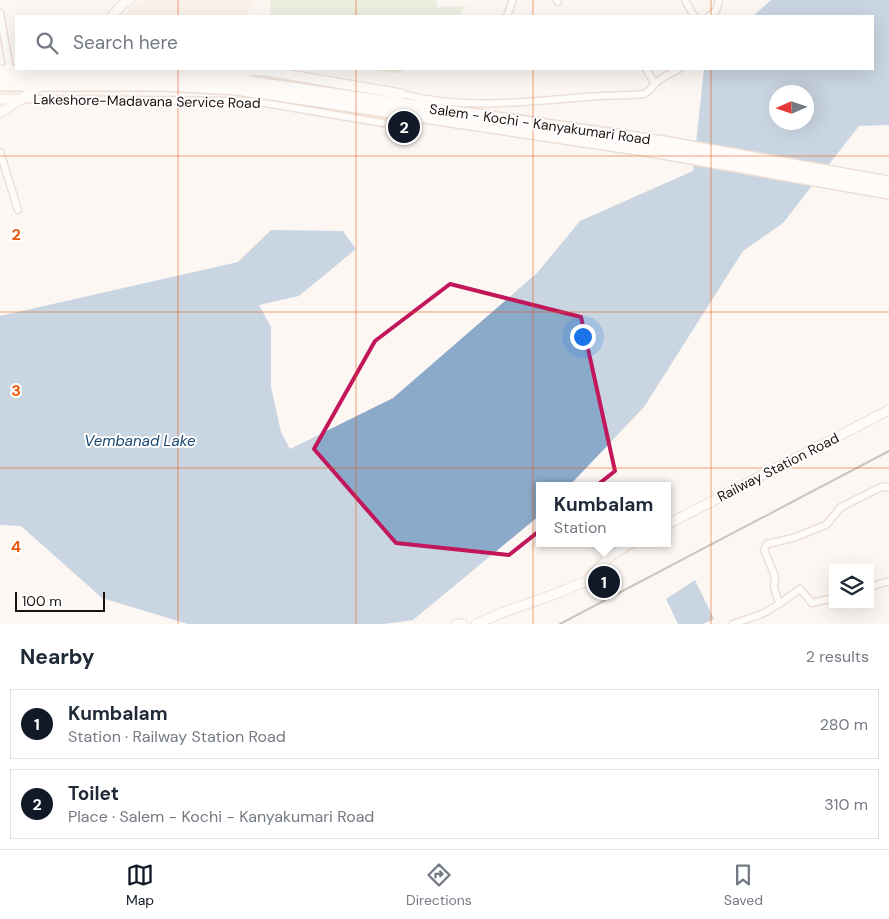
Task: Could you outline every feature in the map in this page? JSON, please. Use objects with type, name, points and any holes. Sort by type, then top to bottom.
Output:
[{"type":"highway","name":"Salem - Kochi - Kanyakumari Road","points":[[0,76],[59,72],[237,80],[663,142],[854,180]]},
{"type":"highway","points":[[42,85],[59,72]]},
{"type":"highway","name":"Salem - Kochi - Kanyakumari Road","points":[[0,85],[173,85],[237,89],[854,180]]},
{"type":"highway","points":[[854,180],[888,187]]},
{"type":"street","points":[[113,15],[123,4],[130,0]]},
{"type":"street","points":[[508,15],[513,0]]},
{"type":"street","points":[[685,0],[693,15]]},
{"type":"street","points":[[710,15],[716,11],[719,0]]},
{"type":"street","points":[[0,13],[10,70]]},
{"type":"street","points":[[0,70],[59,72],[267,71],[402,94],[421,99],[458,103],[508,104],[591,96],[644,94],[650,92],[655,84],[677,70]]},
{"type":"street","points":[[647,70],[655,84]]},
{"type":"street","points":[[0,113],[42,85]]},
{"type":"street","name":"Lakeshore-Madavana Service Road","points":[[0,99],[253,101],[383,123]]},
{"type":"street","points":[[0,152],[18,210]]},
{"type":"street","name":"Railway Station Road","points":[[671,522],[889,410]]},
{"type":"street","points":[[779,604],[774,587],[775,576],[764,550],[767,544],[800,536],[826,525],[841,507],[883,486],[889,488]]},
{"type":"street","points":[[476,624],[586,581],[610,556],[625,547]]},
{"type":"street","points":[[874,586],[889,581]]},
{"type":"street","points":[[734,624],[764,613],[800,589],[812,603],[829,599]]},
{"type":"street","points":[[456,624],[463,624]]},
{"type":"highlighted area","points":[[450,284],[581,317],[615,471],[509,555],[396,543],[314,449],[375,341]]},
{"type":"shaded area","points":[[144,0],[255,0],[248,15],[123,15]]},
{"type":"green space","points":[[270,0],[437,0],[437,7],[466,6],[459,15],[270,15]]},
{"type":"green space","points":[[372,70],[405,70],[397,73]]},
{"type":"water","name":"Vembanad Lake","points":[[771,0],[889,0],[889,125],[859,126],[783,223],[743,251],[644,407],[573,482],[536,482],[536,518],[413,620],[384,624],[188,624],[102,598],[21,526],[0,525],[0,316],[238,262],[271,230],[343,231],[356,249],[299,296],[259,305],[271,327],[271,387],[281,432],[290,449],[393,398],[537,273],[580,221],[693,171],[704,70],[874,70],[874,15],[754,15]]},
{"type":"water","points":[[695,580],[714,619],[703,624],[678,624],[666,599]]},
{"type":"waterway","points":[[10,65],[15,65]]},
{"type":"railway","points":[[560,624],[889,451]]},
{"type":"place","name":"Toilet","points":[[404,127]]},
{"type":"place","name":"Kumbalam","points":[[604,582]]}]
